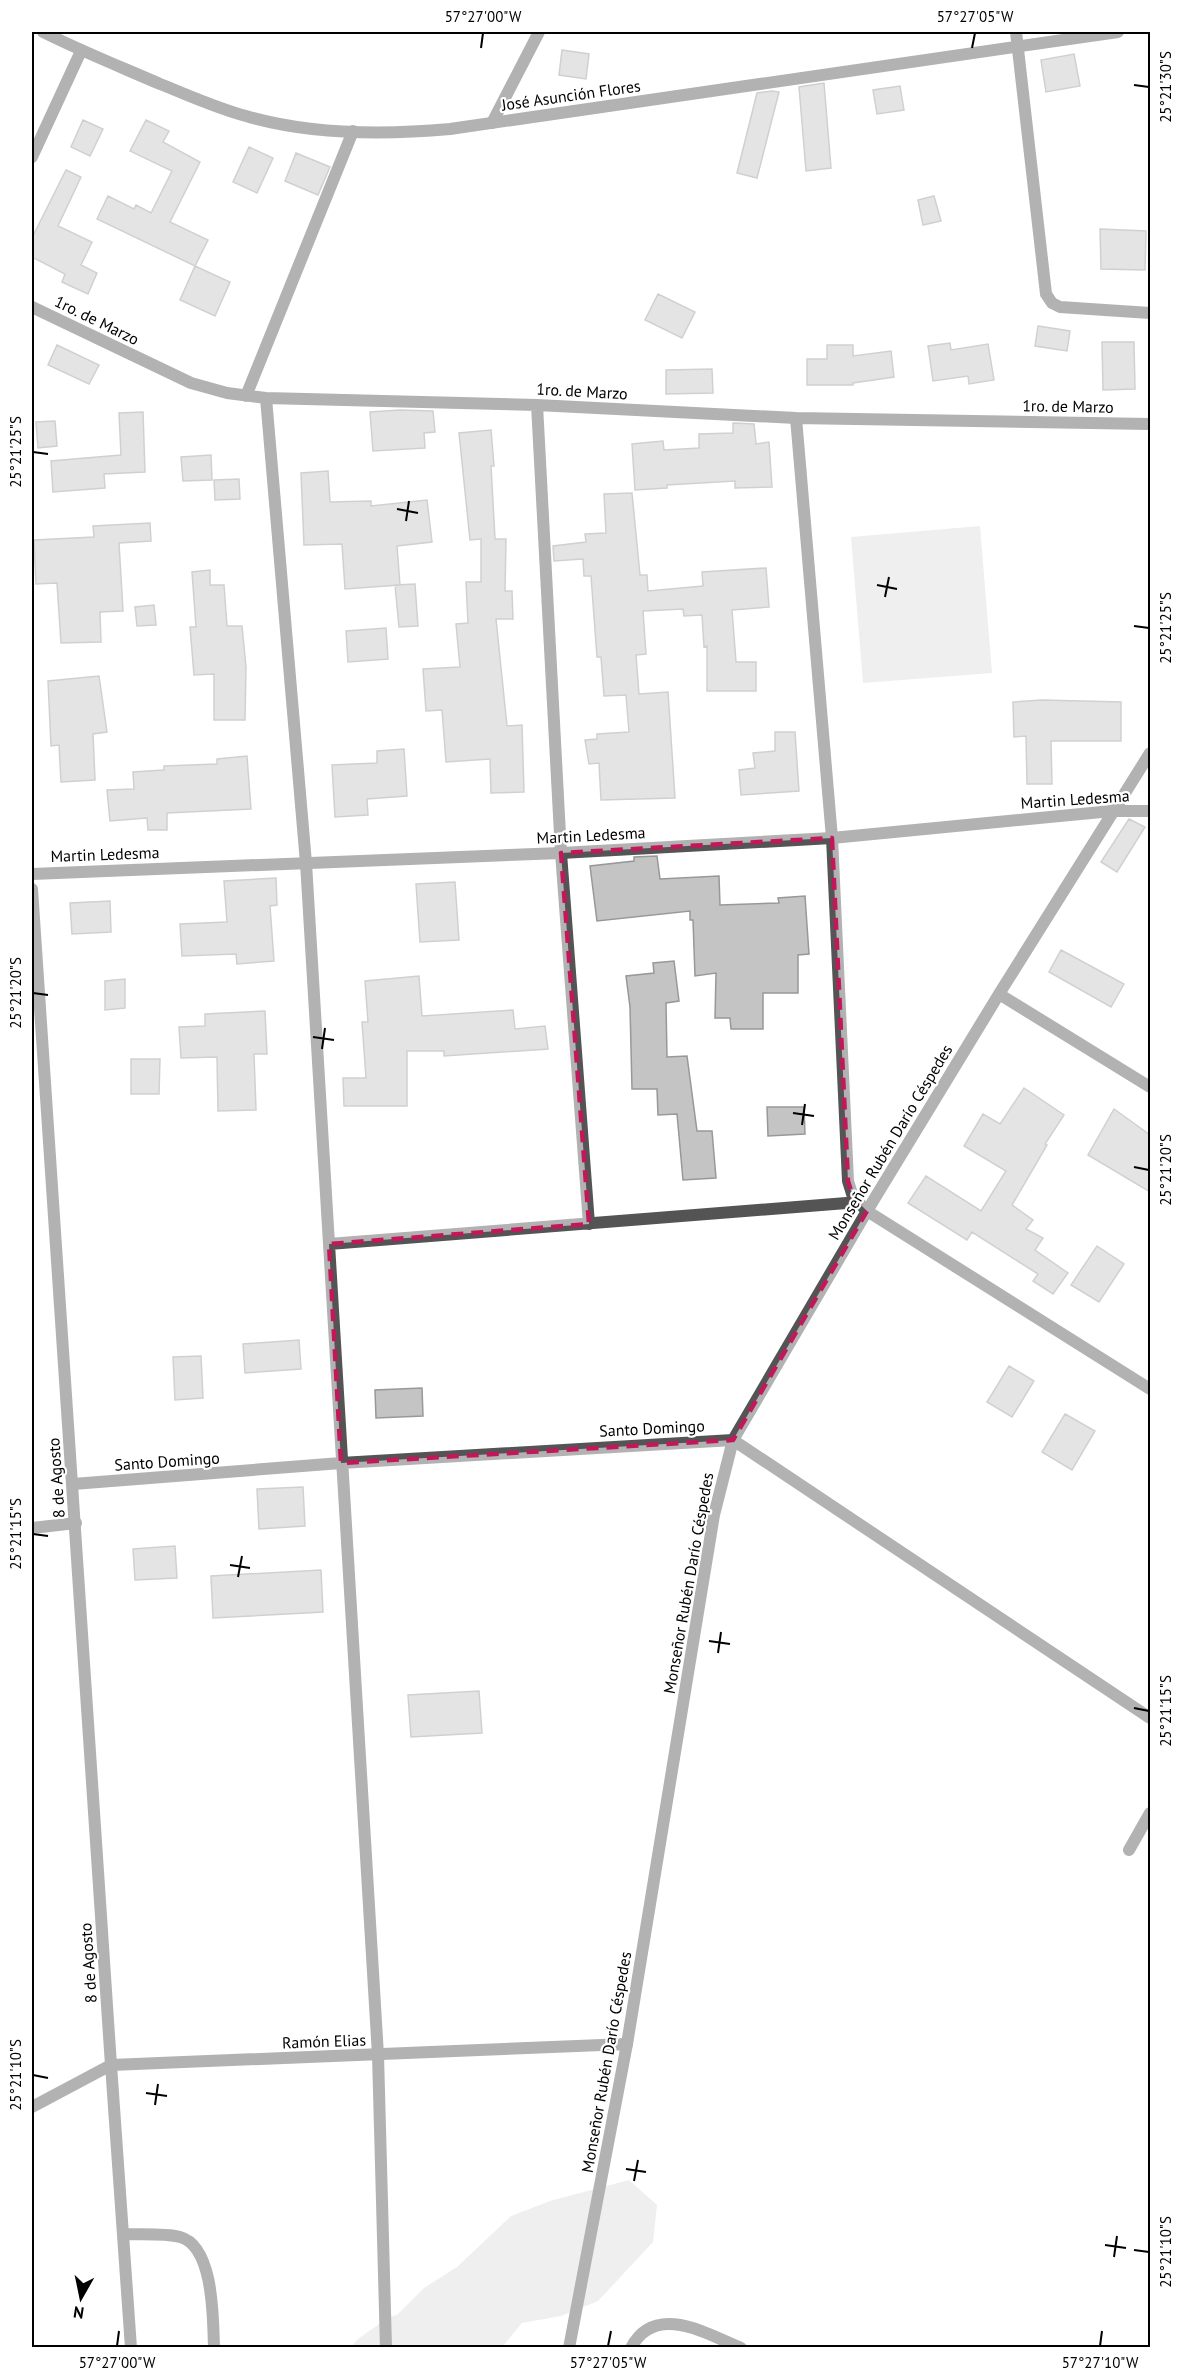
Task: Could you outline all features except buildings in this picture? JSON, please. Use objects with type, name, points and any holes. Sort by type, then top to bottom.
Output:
[{"type":"street","name":"José Asunción Flores","points":[[43,32],[81,51],[204,102],[247,117],[310,129],[402,134],[492,123],[1118,32]]},
{"type":"street","points":[[492,123],[539,32]]},
{"type":"street","points":[[1016,32],[1046,294],[1052,303],[1060,307],[1150,313]]},
{"type":"street","points":[[32,157],[81,51]]},
{"type":"street","points":[[246,396],[353,131]]},
{"type":"street","name":"1ro. de Marzo","points":[[32,307],[191,383],[246,396],[537,405],[796,418],[1150,424]]},
{"type":"street","points":[[266,398],[306,863],[378,2055],[386,2348]]},
{"type":"street","points":[[537,405],[561,853],[589,1224]]},
{"type":"street","points":[[796,418],[832,838],[848,1181],[853,1197],[863,1207],[1150,1389]]},
{"type":"street","name":"Monseñor Rubén Darío Céspedes","points":[[569,2348],[627,2044],[714,1515],[733,1440],[863,1207],[1150,753]]},
{"type":"street","name":"Martin Ledesma","points":[[32,874],[561,853],[832,838],[1112,811],[1150,811]]},
{"type":"street","name":"8 de Agosto","points":[[32,889],[130,2348]]},
{"type":"street","points":[[999,994],[1150,1087]]},
{"type":"street","points":[[329,1244],[589,1224],[863,1207]]},
{"type":"street","points":[[733,1440],[1150,1718]]},
{"type":"street","name":"Santo Domingo","points":[[73,1484],[341,1463],[733,1440]]},
{"type":"street","points":[[32,1528],[76,1523]]},
{"type":"street","points":[[1128,1850],[1150,1813]]},
{"type":"street","name":"Ramón Elias","points":[[32,2107],[111,2065],[627,2044]]},
{"type":"street","points":[[123,2234],[181,2237],[196,2247],[204,2262],[212,2301],[214,2348]]},
{"type":"street","points":[[631,2348],[642,2333],[656,2325],[678,2324],[741,2348]]},
{"type":"highlighted area","points":[[832,838],[848,1181],[853,1197],[867,1211],[733,1440],[341,1463],[329,1244],[589,1224],[561,853]]},
{"type":"shaded area","points":[[980,526],[992,673],[863,683],[851,537]]},
{"type":"shaded area","points":[[629,2180],[657,2205],[653,2242],[598,2301],[561,2316],[522,2323],[502,2347],[350,2348],[358,2339],[389,2317],[397,2315],[424,2288],[457,2267],[511,2216],[550,2201]]}]
